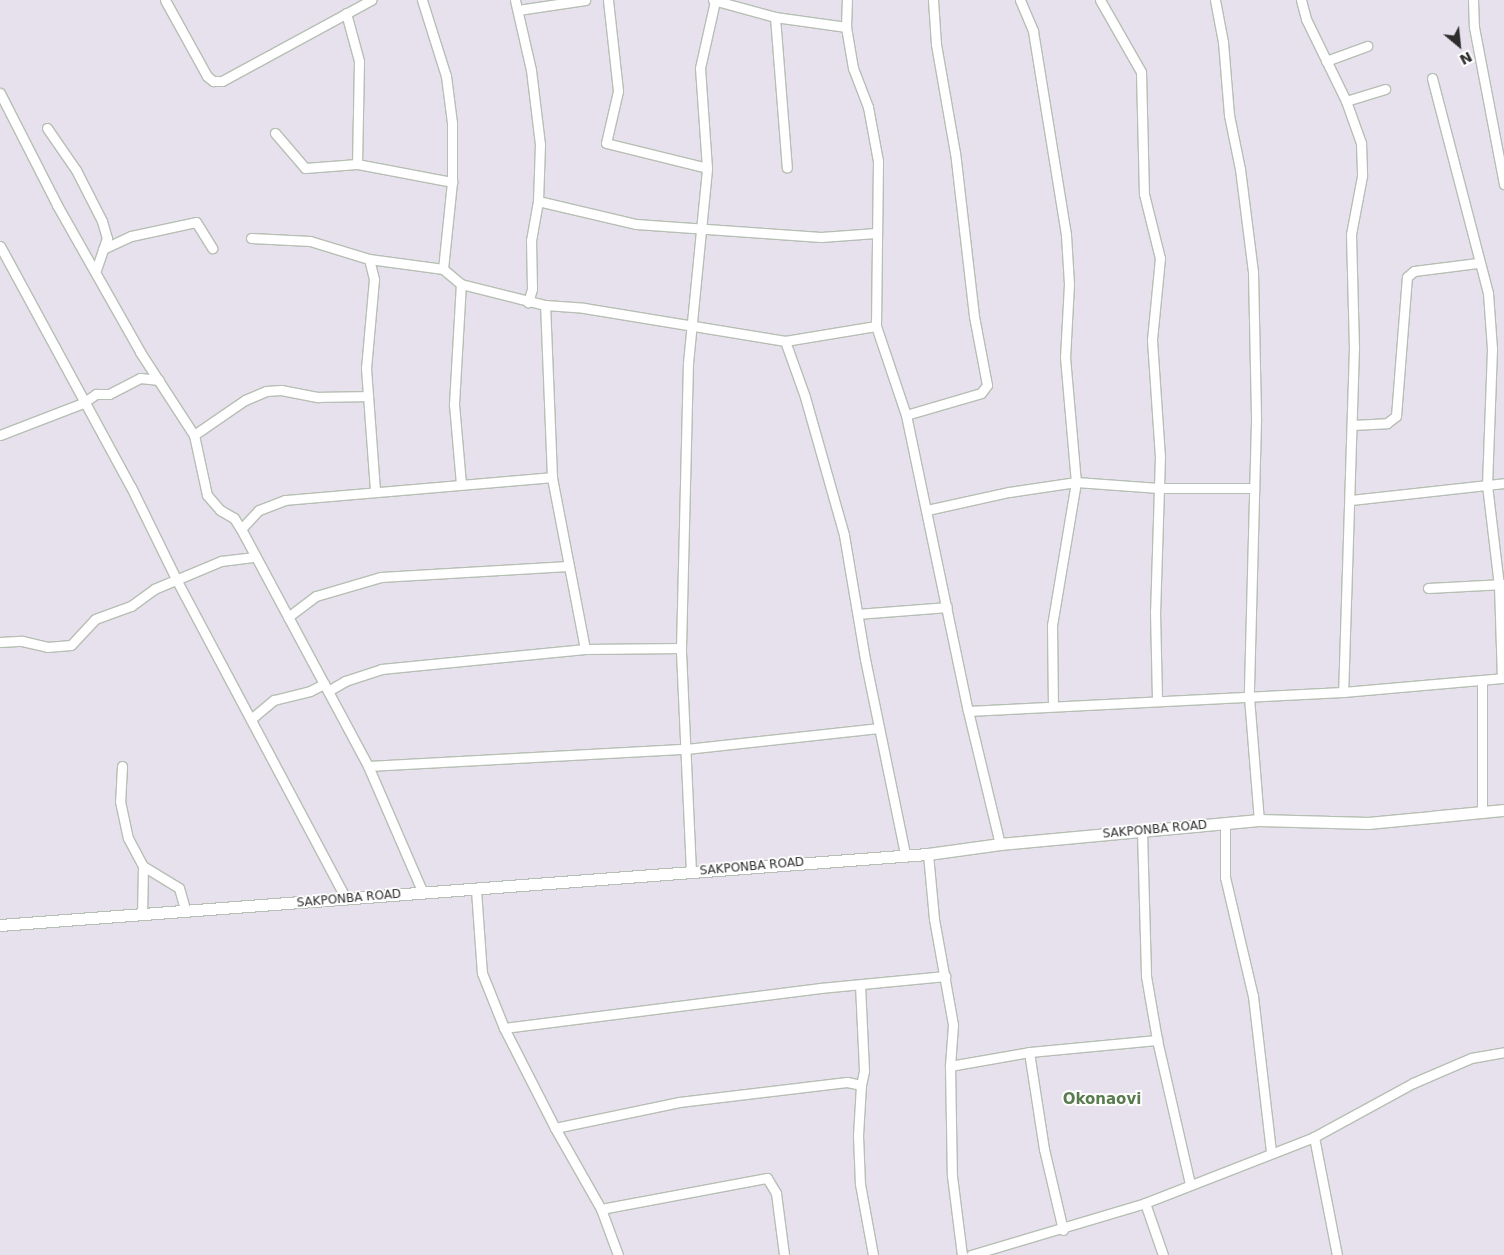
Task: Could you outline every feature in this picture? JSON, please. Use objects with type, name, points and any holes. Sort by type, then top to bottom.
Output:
[{"type":"main road","name":"SAKPONBA ROAD","points":[[0,925],[476,890],[905,854],[928,854],[1000,844],[1259,820],[1368,823],[1504,810]]},
{"type":"street","points":[[165,0],[194,54],[213,81],[229,79],[346,12],[371,0]]},
{"type":"street","points":[[422,0],[446,76],[452,123],[452,182],[443,269]]},
{"type":"street","points":[[515,0],[531,70],[540,144],[538,201],[531,240],[532,289],[528,302]]},
{"type":"street","points":[[518,10],[585,0]]},
{"type":"street","points":[[608,0],[618,91],[606,143],[707,168]]},
{"type":"street","points":[[847,0],[846,27],[854,68],[868,107],[878,161],[876,326],[906,415],[968,711],[1000,844]]},
{"type":"street","points":[[906,415],[982,393],[987,385],[974,316],[955,153],[936,44],[933,0]]},
{"type":"street","points":[[1020,0],[1033,31],[1066,235],[1069,284],[1065,357],[1076,482],[1052,625],[1053,705]]},
{"type":"street","points":[[1100,0],[1141,72],[1144,194],[1160,258],[1152,340],[1159,488],[1155,611],[1157,700]]},
{"type":"street","points":[[1215,0],[1223,42],[1229,115],[1240,169],[1253,272],[1254,488],[1249,697],[1259,820]]},
{"type":"street","points":[[1301,0],[1326,61],[1346,101],[1360,142],[1362,176],[1351,234],[1351,500],[1343,692]]},
{"type":"street","points":[[1473,0],[1474,27],[1504,184]]},
{"type":"street","points":[[691,872],[682,648],[688,363],[707,168],[700,68],[714,1],[775,17],[846,27]]},
{"type":"street","points":[[346,12],[359,61],[357,164]]},
{"type":"street","points":[[775,17],[787,168]]},
{"type":"street","points":[[1326,61],[1367,46]]},
{"type":"street","points":[[968,711],[1053,705],[1343,692],[1503,678],[1502,584],[1487,485],[1492,349],[1488,293],[1478,263],[1432,78]]},
{"type":"street","points":[[1346,101],[1385,89]]},
{"type":"street","points":[[0,93],[57,205],[159,380],[194,435],[207,495],[220,510],[234,518],[241,529],[368,766],[423,893]]},
{"type":"street","points":[[48,128],[76,170],[102,221],[107,238],[96,270]]},
{"type":"street","points":[[275,133],[305,168],[357,164],[452,182]]},
{"type":"street","points":[[538,201],[636,224],[821,237],[876,233]]},
{"type":"street","points":[[103,249],[131,236],[196,222],[212,248]]},
{"type":"street","points":[[251,238],[310,242],[369,259],[443,269],[461,284],[528,302],[691,325],[785,341],[876,326]]},
{"type":"street","points":[[0,246],[83,403],[150,524],[176,579],[252,719],[346,900]]},
{"type":"street","points":[[369,259],[374,279],[374,305],[366,368],[375,492]]},
{"type":"street","points":[[1352,425],[1387,423],[1396,416],[1408,277],[1414,271],[1478,263]]},
{"type":"street","points":[[461,284],[454,404],[461,484]]},
{"type":"street","points":[[545,305],[552,477],[585,649]]},
{"type":"street","points":[[785,341],[805,397],[844,535],[879,728],[905,854]]},
{"type":"street","points":[[0,435],[83,403],[96,394],[110,394],[140,378],[159,380]]},
{"type":"street","points":[[194,435],[245,400],[266,391],[281,390],[318,397],[368,396]]},
{"type":"street","points":[[241,529],[259,510],[285,500],[552,477]]},
{"type":"street","points":[[927,510],[1009,492],[1076,482],[1159,488],[1254,488]]},
{"type":"street","points":[[1351,500],[1504,483]]},
{"type":"street","points":[[0,642],[22,642],[47,648],[71,645],[95,619],[131,606],[154,589],[221,561],[255,556]]},
{"type":"street","points":[[288,617],[316,596],[381,577],[568,566]]},
{"type":"street","points":[[1428,588],[1502,584]]},
{"type":"street","points":[[858,614],[947,607]]},
{"type":"street","points":[[252,719],[274,700],[326,687],[381,669],[585,649],[682,648]]},
{"type":"street","points":[[1482,680],[1482,812]]},
{"type":"street","points":[[368,766],[686,749],[879,728]]},
{"type":"street","points":[[122,766],[120,801],[125,829],[143,866],[142,915]]},
{"type":"street","points":[[1225,824],[1225,877],[1252,996],[1271,1152]]},
{"type":"street","points":[[1142,831],[1146,976],[1157,1040],[1190,1184]]},
{"type":"street","points":[[928,854],[944,976],[953,1025],[950,1066],[952,1176],[962,1255]]},
{"type":"street","points":[[143,866],[179,888],[186,912]]},
{"type":"street","points":[[476,890],[479,959],[504,1028],[555,1128],[601,1209],[618,1255]]},
{"type":"street","points":[[504,1028],[944,976]]},
{"type":"street","points":[[860,985],[864,1071],[861,1085],[858,1134],[860,1184],[873,1255]]},
{"type":"street","points":[[950,1066],[1029,1052],[1157,1040]]},
{"type":"street","points":[[1029,1052],[1044,1149],[1063,1230]]},
{"type":"street","points":[[972,1255],[1063,1230],[1145,1204],[1190,1184],[1314,1137],[1413,1083],[1471,1058],[1504,1052]]},
{"type":"street","points":[[555,1128],[679,1102],[847,1082],[861,1085]]},
{"type":"street","points":[[1314,1137],[1337,1255]]},
{"type":"street","points":[[601,1209],[767,1178],[776,1193],[784,1255]]},
{"type":"street","points":[[1145,1204],[1163,1255]]},
{"type":"district","name":"Okonaovi","points":[[1102,1100]]}]
